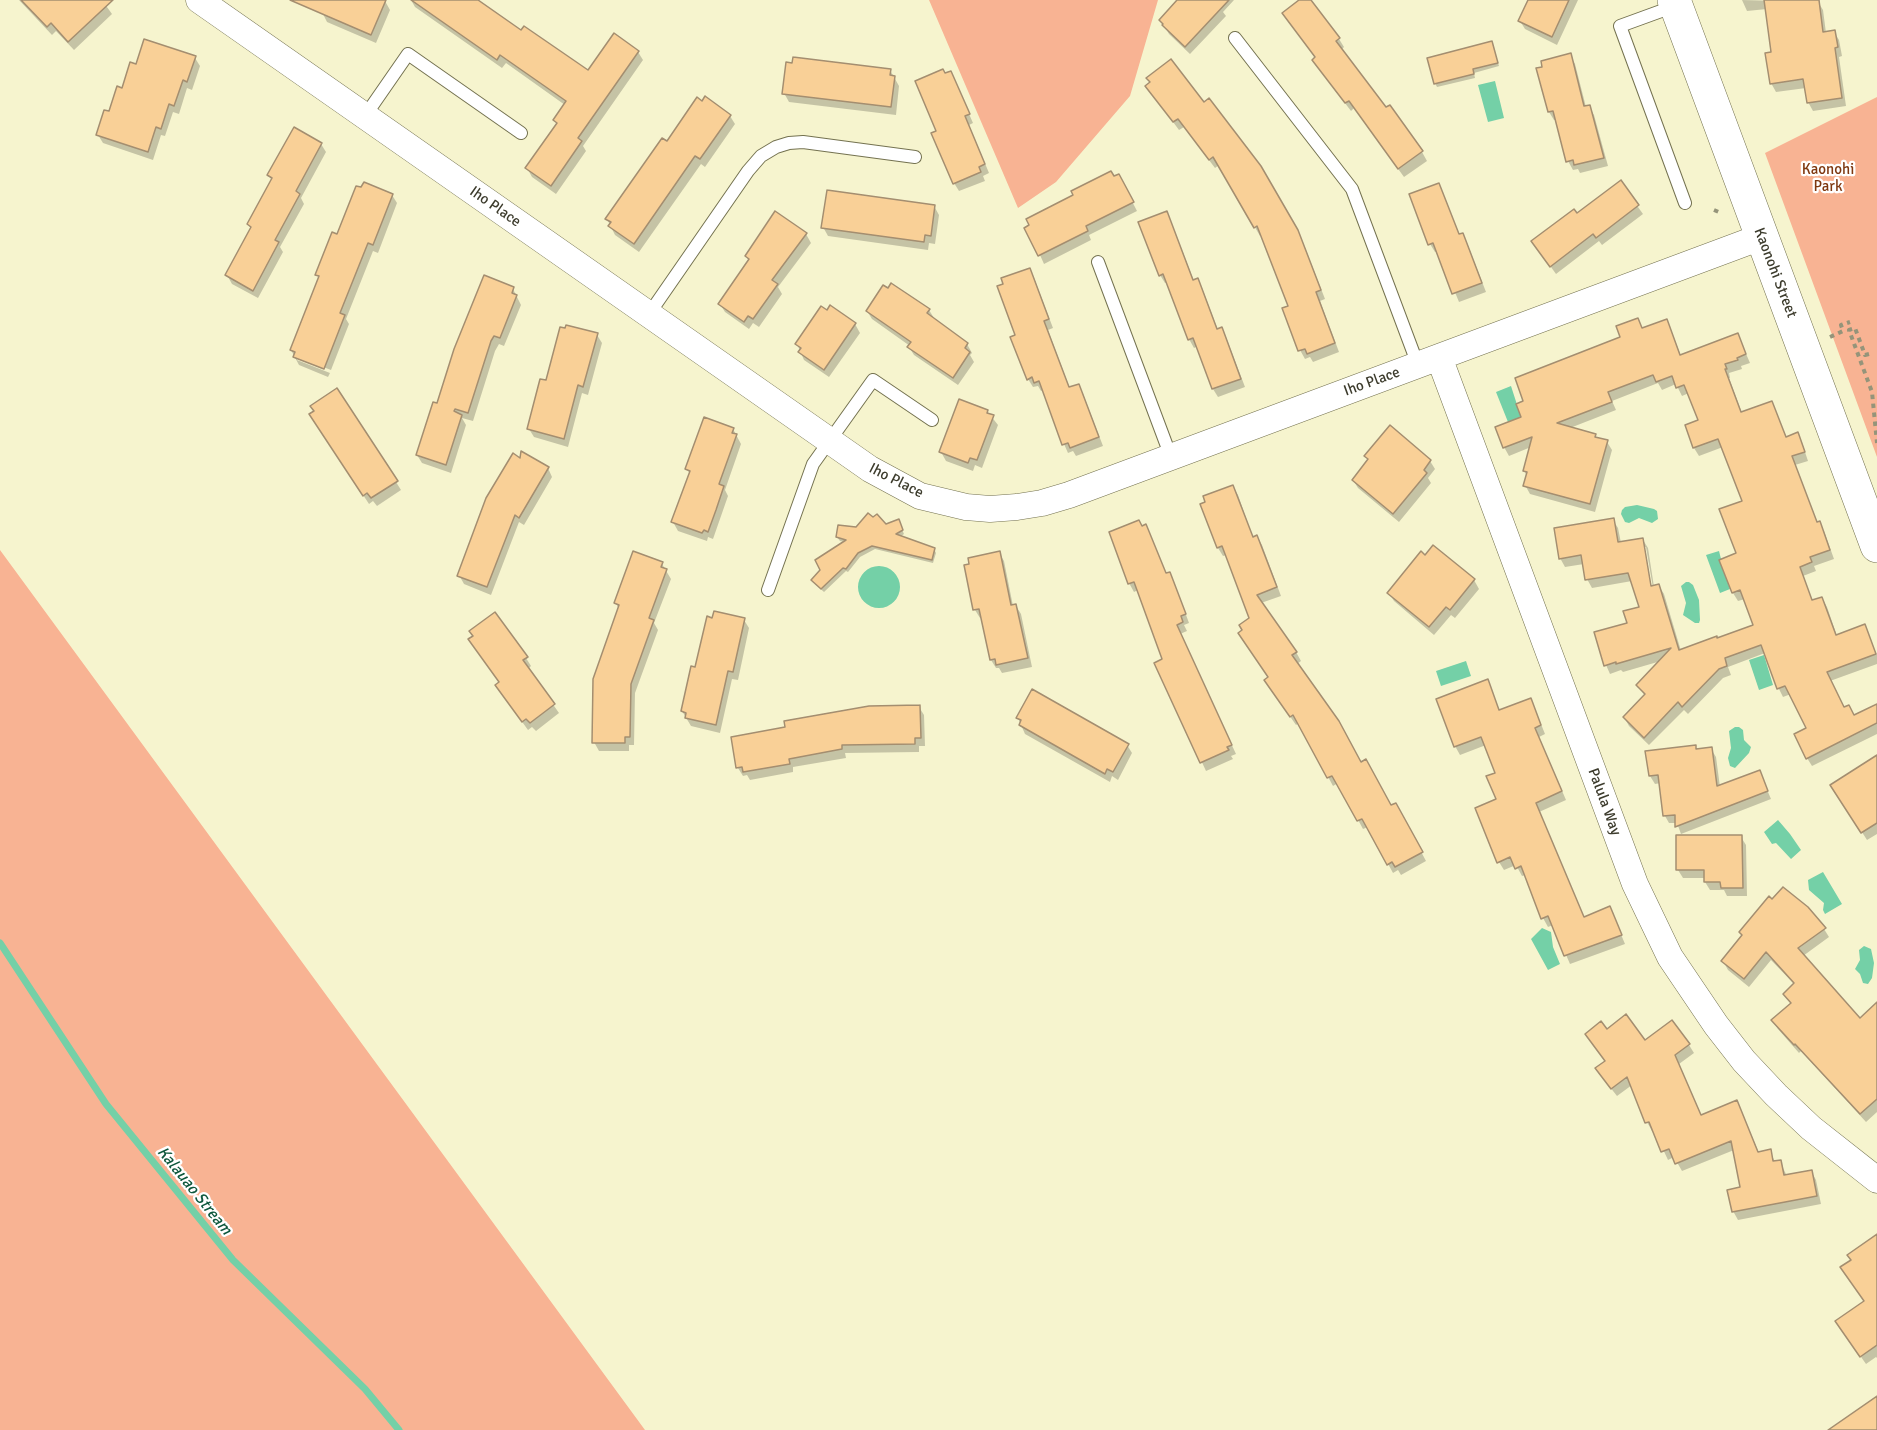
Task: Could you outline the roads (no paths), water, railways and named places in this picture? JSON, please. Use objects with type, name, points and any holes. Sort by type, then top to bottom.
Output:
[{"type":"street","name":"Iho Place","points":[[198,0],[870,470],[920,496],[966,507],[1017,507],[1069,495],[1761,237]]},
{"type":"street","name":"Kaonohi Street","points":[[1675,3],[1877,546]]},
{"type":"street","name":"Palula Way","points":[[1429,361],[1635,884],[1670,957],[1716,1025],[1744,1061],[1811,1128],[1877,1180]]},
{"type":"lane","points":[[1675,3],[1620,26],[1685,203]]},
{"type":"lane","points":[[1235,38],[1352,189],[1429,361]]},
{"type":"lane","points":[[365,117],[408,54],[521,133]]},
{"type":"lane","points":[[649,314],[748,171],[761,156],[776,147],[803,142],[915,157]]},
{"type":"lane","points":[[1098,262],[1171,457]]},
{"type":"lane","points":[[768,590],[813,464],[873,380],[932,420]]},
{"type":"waterway","name":"Kalauao Stream","points":[[0,943],[106,1104],[233,1260],[365,1389],[399,1430]]},
{"type":"park label","name":"Kaonohi Park","points":[[1828,178]]}]
